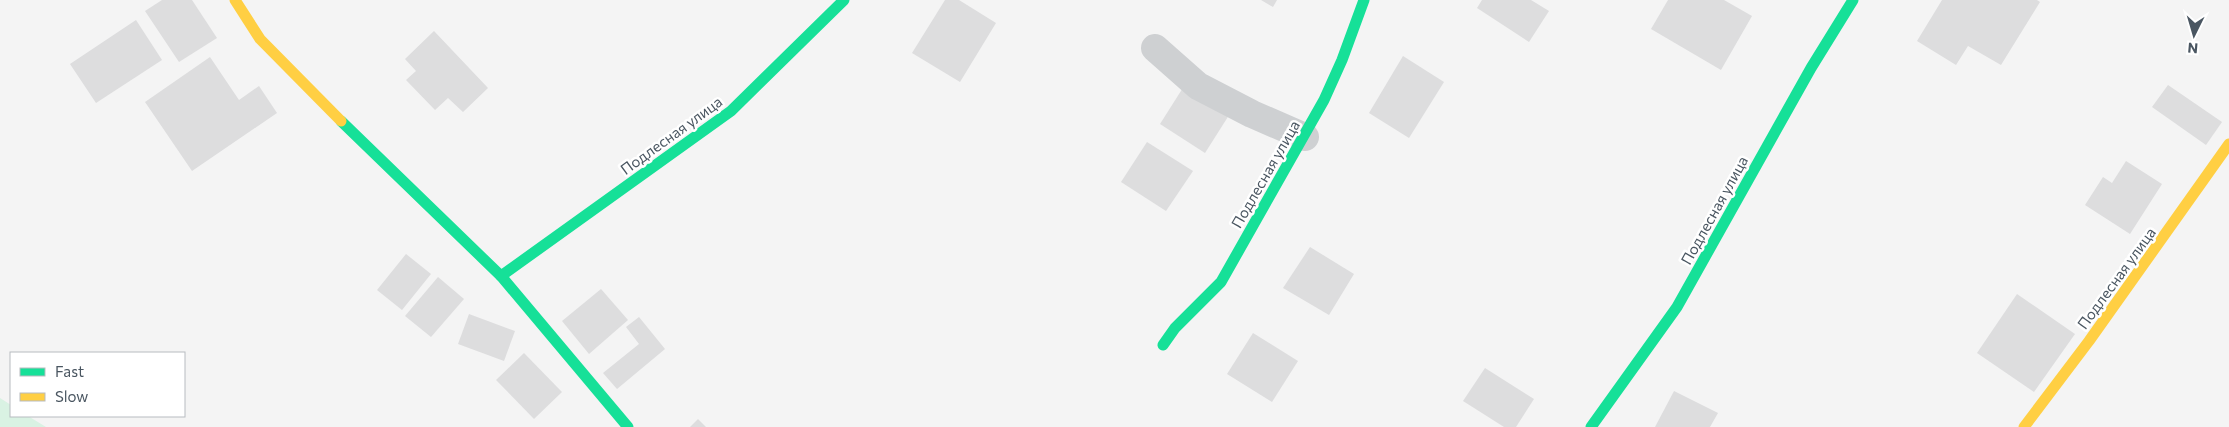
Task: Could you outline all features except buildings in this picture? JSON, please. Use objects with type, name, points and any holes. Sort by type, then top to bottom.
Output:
[{"type":"street","points":[[234,0],[260,39],[389,169],[501,276],[628,427]]},
{"type":"street","name":"Подлесная улица","points":[[501,276],[731,111],[844,0]]},
{"type":"street","name":"Подлесная улица","points":[[1163,345],[1175,328],[1220,282],[1292,155],[1305,137],[1350,43],[1364,0]]},
{"type":"street","name":"Подлесная улица","points":[[1591,427],[1677,307],[1810,68],[1853,0]]},
{"type":"street","points":[[1155,48],[1198,86],[1252,114],[1305,137]]},
{"type":"street","name":"Подлесная улица","points":[[2024,427],[2089,341],[2229,144]]},
{"type":"green space","points":[[0,398],[10,404],[10,417],[30,417],[46,427],[0,427]]},
{"type":"traffic: fast","points":[[501,276],[731,111],[844,0]]},
{"type":"traffic: fast","points":[[1163,345],[1175,328],[1221,282],[1324,100],[1342,60],[1364,0]]},
{"type":"traffic: fast","points":[[1591,427],[1677,307],[1811,68],[1853,0]]},
{"type":"traffic: fast","points":[[341,121],[501,276],[628,427]]},
{"type":"traffic: slow","points":[[235,0],[260,39],[341,121]]},
{"type":"traffic: slow","points":[[2024,427],[2089,341],[2229,144]]}]
